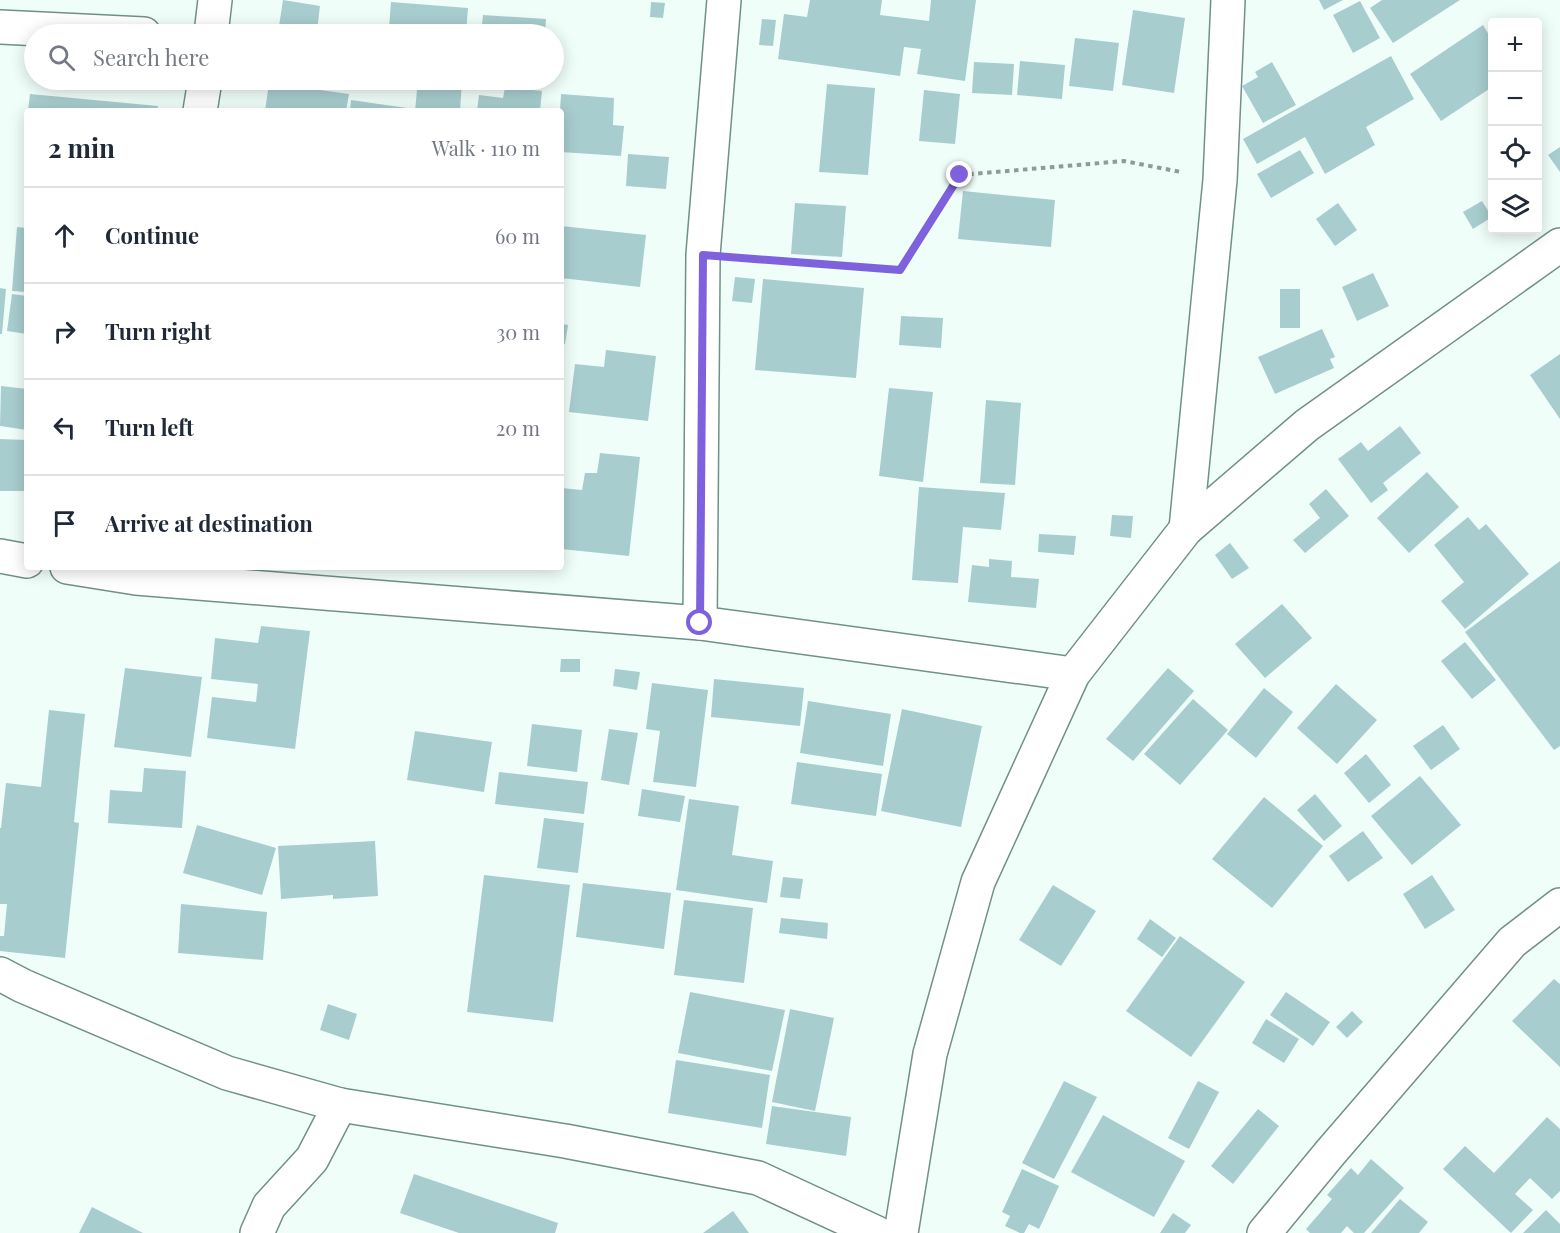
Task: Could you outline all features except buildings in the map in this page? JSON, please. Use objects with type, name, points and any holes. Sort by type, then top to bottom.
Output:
[{"type":"street","points":[[212,24],[216,0]]},
{"type":"street","points":[[700,623],[703,255],[724,0]]},
{"type":"street","points":[[1186,529],[1220,180],[1228,0]]},
{"type":"street","points":[[0,27],[24,28]]},
{"type":"street","points":[[200,108],[203,90]]},
{"type":"street","points":[[901,1233],[930,1054],[978,882],[1073,674],[1186,529],[1307,425],[1560,245]]},
{"type":"street","points":[[0,556],[24,560]]},
{"type":"street","points":[[109,570],[700,623],[1073,674]]},
{"type":"street","points":[[1264,1233],[1512,942],[1560,905]]},
{"type":"street","points":[[0,974],[227,1073],[340,1105],[565,1141],[758,1178],[877,1233]]},
{"type":"street","points":[[257,1233],[269,1206],[312,1159],[340,1105]]},
{"type":"path","points":[[703,255],[900,270],[960,175],[1124,161],[1220,180]]},
{"type":"route","points":[[700,623],[703,255],[900,270],[960,175]]}]
